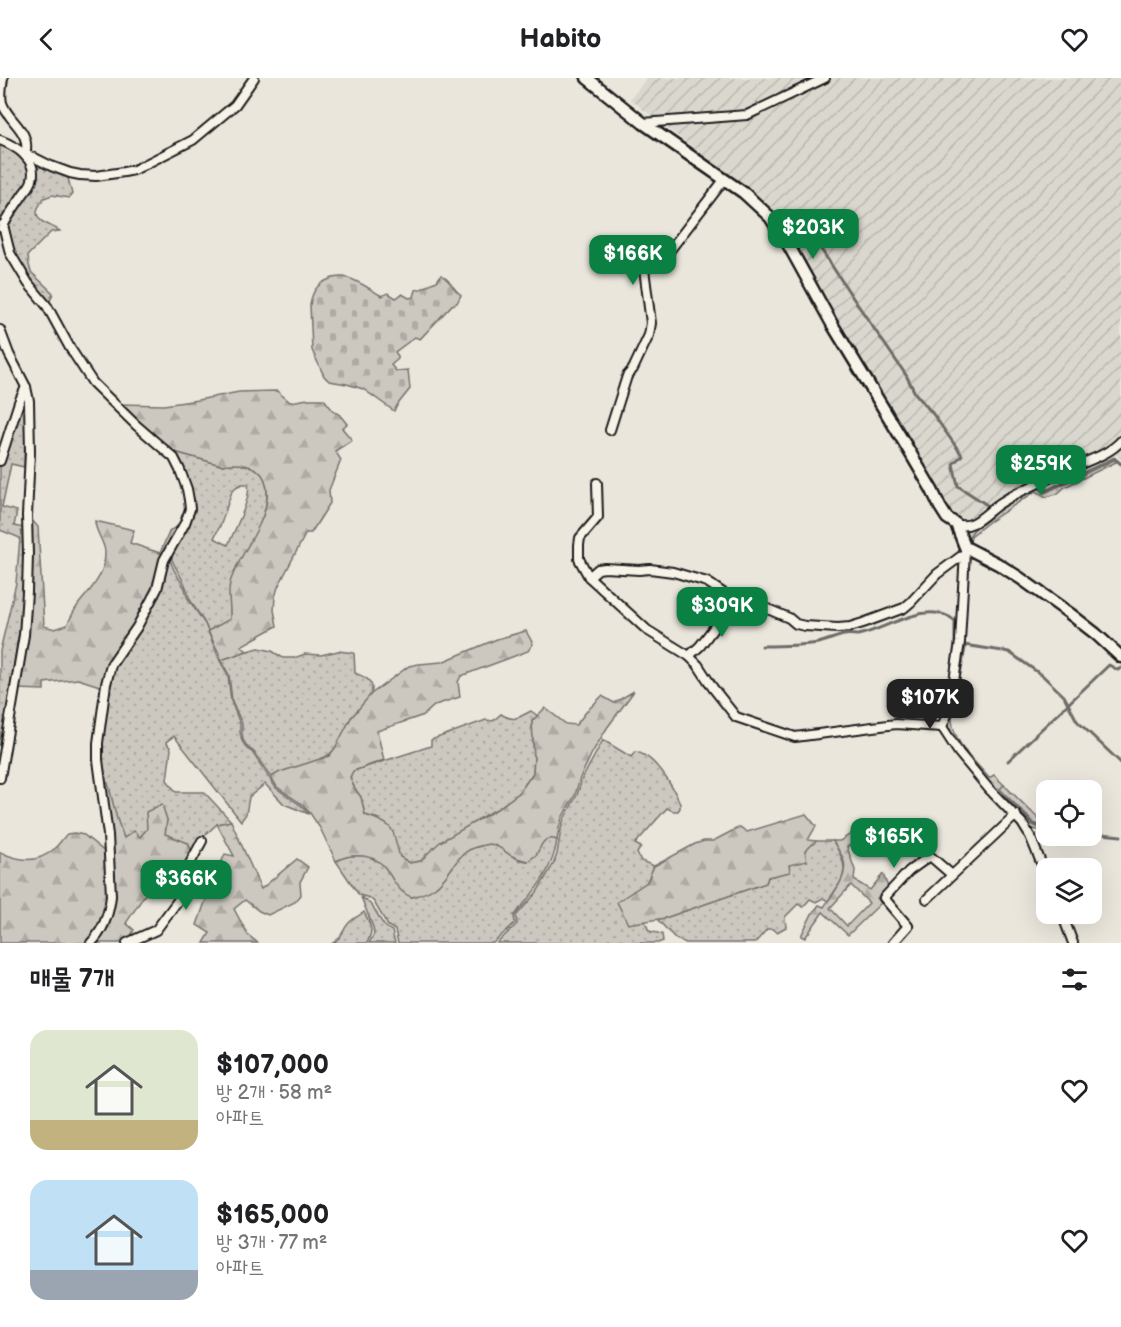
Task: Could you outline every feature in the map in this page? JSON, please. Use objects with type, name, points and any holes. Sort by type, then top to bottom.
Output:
[{"type":"street","points":[[3,78],[2,103],[26,140],[25,155]]},
{"type":"street","points":[[25,155],[80,175],[96,176],[135,170],[194,140],[235,105],[254,78]]},
{"type":"street","points":[[587,78],[643,123],[744,193],[777,228],[947,518],[962,527],[969,525],[1012,496],[1110,452],[1121,441]]},
{"type":"street","points":[[643,123],[747,115],[825,78]]},
{"type":"street","points":[[0,140],[25,155],[32,167],[32,180],[2,229],[10,253],[28,283],[47,306],[93,383],[174,458],[189,500],[190,509],[185,523],[164,560],[157,589],[137,627],[111,665],[106,684],[98,760],[108,835],[111,896],[104,926],[92,943]]},
{"type":"street","points":[[610,430],[627,376],[633,369],[649,335],[651,323],[645,266],[660,263],[724,180]]},
{"type":"street","points":[[0,330],[26,387],[29,401],[30,452],[27,606],[23,644],[0,778]]},
{"type":"street","points":[[0,460],[26,387]]},
{"type":"street","points":[[597,483],[598,517],[580,538],[579,559],[590,577],[646,630],[689,656],[698,665],[736,717],[795,737],[896,724],[942,728]]},
{"type":"street","points":[[942,728],[950,707],[960,642],[965,551],[956,524]]},
{"type":"street","points":[[590,577],[598,569],[605,568],[673,572],[707,582],[735,600],[762,607],[789,618],[796,624],[838,628],[850,627],[904,608],[937,574],[965,551]]},
{"type":"street","points":[[965,551],[998,564],[1069,613],[1121,657]]},
{"type":"street","points":[[689,656],[700,646],[735,600]]},
{"type":"street","points":[[942,728],[989,789],[1022,823],[1039,858]]},
{"type":"street","points":[[927,899],[1016,815]]},
{"type":"street","points":[[127,943],[156,930],[179,899],[178,886],[202,841]]},
{"type":"street","points":[[893,943],[908,926],[884,898],[909,871],[930,856],[952,875]]},
{"type":"street","points":[[1066,924],[1073,943]]},
{"type":"shaded area","points":[[647,78],[1121,78],[1121,459],[1117,455],[1114,456],[1040,490],[1038,487],[984,520],[970,535],[949,511],[906,432],[833,311],[767,209],[741,185],[630,99]]},
{"type":"green space","points":[[0,144],[21,157],[26,163],[28,176],[0,225]]},
{"type":"green space","points":[[40,167],[67,174],[72,194],[69,198],[52,195],[44,198],[37,210],[40,219],[60,231],[51,232],[28,255],[31,272],[53,293],[49,304],[22,268],[13,251],[9,234],[12,218]]},
{"type":"green space","points":[[441,275],[461,295],[457,303],[452,305],[420,339],[415,337],[395,352],[398,359],[391,365],[396,371],[408,370],[410,389],[394,411],[363,389],[329,381],[324,376],[312,350],[310,305],[312,295],[320,284],[333,278],[344,277],[382,296],[388,293],[396,298],[402,294],[409,298],[414,297],[416,290],[437,281]]},
{"type":"green space","points":[[277,391],[290,402],[324,399],[347,424],[342,428],[352,440],[335,451],[341,460],[329,490],[330,503],[311,533],[306,533],[278,587],[274,610],[277,626],[241,646],[247,651],[221,660],[208,631],[230,619],[230,583],[262,520],[266,507],[265,480],[258,470],[246,465],[221,465],[168,450],[119,404],[164,405],[239,392]]},
{"type":"green space","points":[[25,403],[24,467],[11,464],[2,507],[17,511],[14,526],[24,528],[23,606],[0,753],[0,651],[16,583],[20,538],[0,530],[0,466],[22,404]]},
{"type":"green space","points":[[168,450],[221,465],[246,465],[258,470],[265,480],[267,500],[262,520],[232,580],[230,620],[208,631],[189,596],[170,552],[192,505]],"holes":[[[242,484],[248,484],[249,490],[245,506],[228,545],[214,538],[232,491]]]},
{"type":"green space","points":[[1114,460],[1116,462],[1065,487],[1057,494],[1046,497],[1036,491],[990,521],[971,536],[970,542],[968,538],[981,522],[1009,502],[1038,487],[1044,493]]},
{"type":"green space","points":[[30,518],[38,527],[44,626],[55,629],[67,625],[101,573],[105,552],[95,521],[134,530],[130,543],[160,553],[170,530],[180,526],[156,583],[103,687],[78,679],[44,683],[44,690],[18,689],[30,607]]},
{"type":"green space","points":[[168,555],[185,588],[187,597],[205,624],[228,675],[231,701],[240,724],[242,741],[276,788],[309,814],[284,804],[265,784],[249,797],[246,814],[241,821],[174,736],[166,742],[171,749],[167,780],[176,792],[204,792],[231,821],[217,824],[201,839],[193,854],[188,843],[165,834],[167,820],[147,829],[140,837],[124,838],[103,784],[99,758],[111,670]]},
{"type":"green space","points":[[526,631],[533,644],[528,651],[461,676],[458,682],[460,697],[435,705],[424,715],[377,731],[384,760],[353,771],[350,777],[361,797],[365,815],[383,822],[392,829],[400,857],[410,863],[421,861],[440,842],[497,809],[519,793],[533,773],[532,721],[545,708],[566,724],[576,725],[602,696],[614,703],[634,691],[592,753],[575,795],[562,818],[557,840],[545,840],[536,855],[528,861],[512,856],[490,844],[476,847],[463,855],[434,888],[412,897],[399,888],[384,866],[372,858],[352,856],[336,861],[310,813],[303,805],[277,787],[271,777],[329,756],[351,718],[371,694],[409,666],[442,662],[497,639]]},
{"type":"green space","points":[[962,647],[966,647],[952,719],[956,736],[989,778],[994,775],[1004,785],[998,792],[1036,827],[1036,830],[1028,828],[995,793],[960,751],[945,726]]},
{"type":"green space","points":[[259,648],[272,651],[283,658],[294,658],[305,654],[321,655],[338,651],[354,653],[355,673],[368,679],[372,687],[368,699],[352,717],[339,743],[331,753],[314,762],[271,777],[243,740],[242,724],[232,701],[229,675],[221,660]]},
{"type":"green space","points":[[531,711],[538,716],[532,721],[533,773],[519,793],[427,854],[421,861],[410,863],[400,857],[379,819],[365,815],[361,797],[349,777],[353,771],[431,746],[431,740],[486,720],[493,721],[501,714],[509,718],[516,718]]},
{"type":"green space","points":[[603,740],[631,757],[635,752],[649,759],[668,781],[680,804],[678,811],[667,808],[635,844],[641,847],[637,853],[641,861],[654,866],[628,923],[645,921],[649,931],[662,934],[663,941],[658,943],[497,943],[517,924],[516,916],[537,892],[553,865],[564,819]]},
{"type":"green space","points":[[108,783],[124,838],[134,831],[140,837],[147,829],[146,812],[162,804],[167,820],[165,834],[188,843],[193,854],[172,890],[154,881],[126,923],[134,930],[128,941],[93,943],[112,907],[103,784]]},
{"type":"green space","points":[[1004,785],[1036,816],[1036,824],[1035,824],[1000,789]]},
{"type":"green space","points":[[806,814],[816,826],[808,840],[816,841],[805,851],[807,861],[789,865],[790,872],[768,877],[766,883],[665,918],[628,924],[617,902],[647,882],[654,866],[695,844],[713,841],[740,827],[747,832]]},
{"type":"green space","points":[[231,821],[261,889],[297,859],[308,867],[300,882],[301,895],[295,902],[268,915],[245,900],[234,909],[248,935],[258,943],[204,943],[210,933],[197,925],[225,854],[234,856],[217,824]]},
{"type":"green space","points":[[874,822],[877,828],[847,847],[855,870],[854,880],[870,890],[883,874],[888,887],[877,898],[881,903],[848,935],[823,912],[805,938],[801,936],[812,914],[819,905],[824,907],[842,878],[845,865],[833,841],[840,841],[860,828],[863,830]],"holes":[[[851,885],[869,903],[847,926],[830,908]]]},
{"type":"green space","points":[[67,834],[84,835],[106,853],[107,900],[95,931],[86,943],[0,943],[0,852],[21,859],[34,859],[48,854]]},
{"type":"green space","points":[[552,838],[557,840],[547,871],[514,916],[515,923],[493,943],[398,943],[395,930],[388,926],[374,902],[370,898],[359,895],[336,861],[347,857],[371,857],[383,865],[393,880],[412,897],[433,888],[467,850],[491,844],[520,860],[528,861],[535,855],[543,841]]},
{"type":"green space","points":[[816,841],[833,841],[844,866],[839,884],[828,901],[823,898],[816,902],[810,899],[803,907],[798,904],[785,917],[786,927],[777,932],[767,929],[755,943],[686,943],[676,939],[657,919],[766,883],[768,877],[789,872],[789,865]]},
{"type":"green space","points":[[361,897],[372,906],[383,925],[392,931],[395,943],[369,943],[374,934],[373,927]]},
{"type":"green space","points":[[364,912],[371,928],[367,943],[333,943],[341,936],[350,922]]},
{"type":"waterway","points":[[796,211],[906,375],[915,393],[962,455],[953,464],[958,486],[990,507]]},
{"type":"waterway","points":[[1002,497],[1035,480],[1045,491],[1114,458],[1121,464]]},
{"type":"waterway","points":[[762,646],[818,643],[844,635],[858,635],[920,614],[933,613],[944,615],[955,621],[955,643],[957,643]]},
{"type":"waterway","points":[[964,645],[1009,652],[1043,676],[1064,696],[1077,721],[1121,763]]},
{"type":"waterway","points":[[1008,761],[1109,665],[1118,670],[1121,668]]},
{"type":"waterway","points":[[1000,792],[1036,825]]},
{"type":"waterway","points":[[1102,834],[1121,836]]}]
